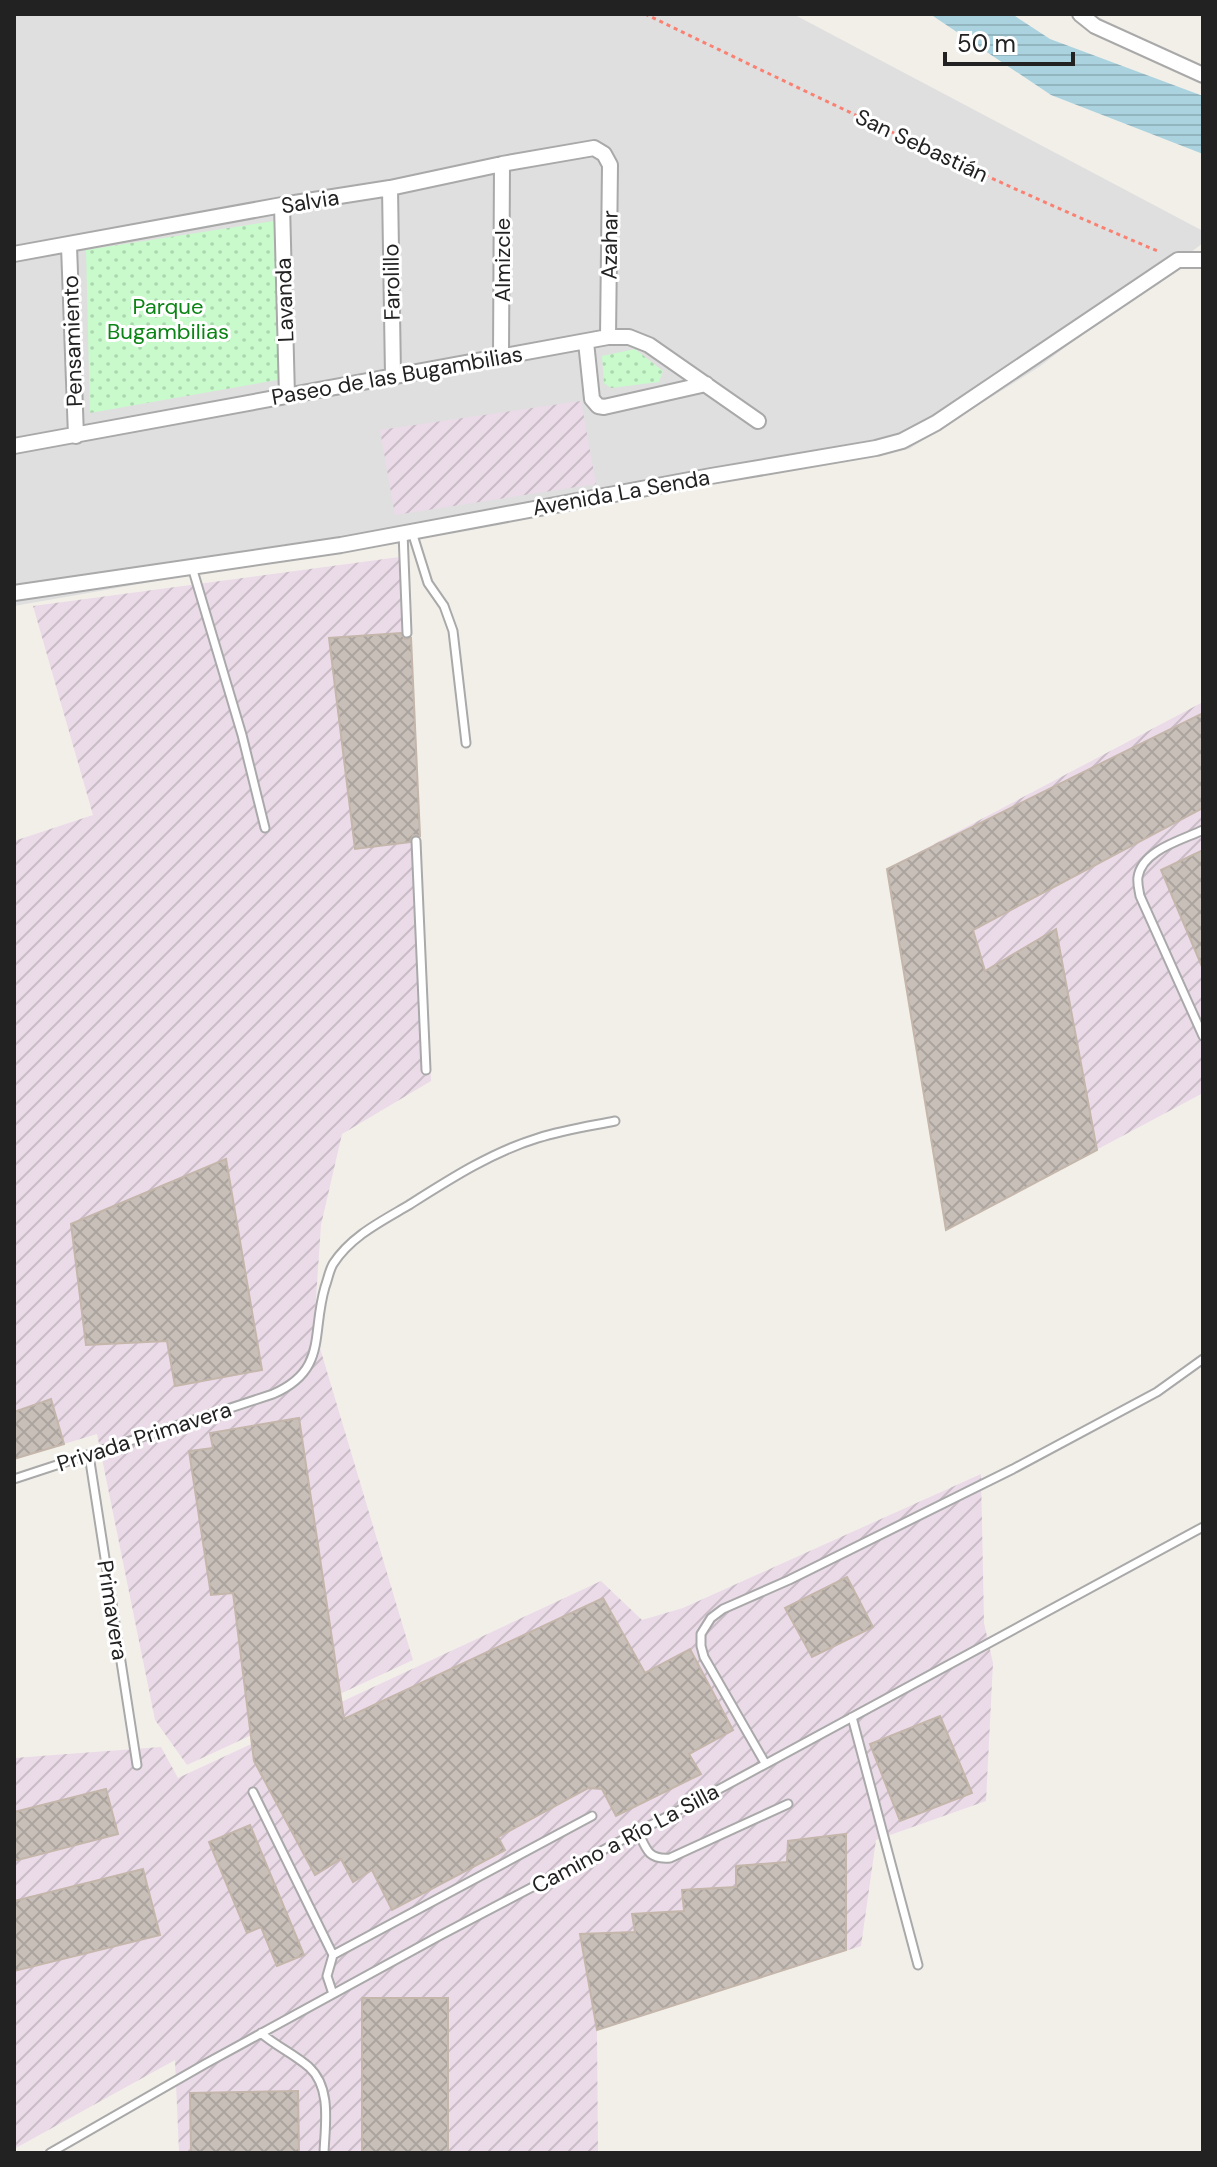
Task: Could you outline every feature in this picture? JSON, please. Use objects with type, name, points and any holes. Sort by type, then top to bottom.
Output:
[{"type":"street","points":[[1080,14],[1095,26],[1203,75]]},
{"type":"street","name":"Salvia","points":[[14,254],[390,188],[594,148],[604,154]]},
{"type":"street","name":"Azahar","points":[[604,154],[610,165],[608,337]]},
{"type":"street","name":"Almizcle","points":[[501,356],[502,164]]},
{"type":"street","name":"Farolillo","points":[[390,188],[393,375]]},
{"type":"street","name":"Lavanda","points":[[282,205],[287,396]]},
{"type":"street","name":"Pensamiento","points":[[69,246],[76,436]]},
{"type":"street","points":[[1178,260],[1203,260]]},
{"type":"street","name":"Avenida La Senda","points":[[14,593],[284,555],[902,441],[936,423],[1178,260]]},
{"type":"street","name":"Paseo de las Bugambilias","points":[[14,446],[608,337],[629,337],[649,345],[758,421]]},
{"type":"street","points":[[586,342],[592,399],[598,406],[706,384]]},
{"type":"lane","points":[[407,532],[407,633]]},
{"type":"lane","points":[[407,532],[428,583],[444,606],[453,631],[466,743]]},
{"type":"lane","points":[[192,567],[242,735],[265,828]]},
{"type":"lane","points":[[1203,830],[1156,852],[1143,863],[1138,878],[1140,896],[1203,1036]]},
{"type":"lane","points":[[416,841],[426,1070]]},
{"type":"lane","name":"Privada Primavera","points":[[14,1479],[273,1394],[294,1383],[311,1363],[331,1267],[351,1243],[432,1190],[504,1151],[539,1138],[615,1121]]},
{"type":"lane","points":[[765,1763],[704,1657],[701,1634],[711,1618],[723,1609],[789,1580],[1013,1469],[1157,1392],[1203,1359]]},
{"type":"lane","name":"Primavera","points":[[89,1455],[137,1765]]},
{"type":"lane","name":"Camino a Río La Silla","points":[[54,2152],[261,2033],[1203,1527]]},
{"type":"lane","points":[[852,1717],[918,1965]]},
{"type":"lane","points":[[253,1792],[333,1955],[327,1976],[333,1994]]},
{"type":"lane","points":[[638,1831],[651,1855],[670,1858],[788,1804]]},
{"type":"lane","points":[[333,1955],[592,1816]]},
{"type":"lane","points":[[261,2033],[309,2067],[321,2082],[325,2100],[324,2153]]},
{"type":"path","name":"San Sebastián","points":[[645,14],[1086,221],[1178,260]]},
{"type":"shaded area","points":[[14,14],[793,14],[1203,231],[1203,243],[1039,367],[909,449],[14,606]]},
{"type":"shaded area","points":[[581,401],[596,484],[395,515],[380,430]]},
{"type":"shaded area","points":[[407,556],[431,1081],[342,1134],[321,1225],[314,1328],[413,1660],[187,1765],[155,1720],[97,1434],[14,1459],[14,841],[93,815],[33,606]]},
{"type":"shaded area","points":[[1203,702],[1203,1093],[946,1230],[887,869]]},
{"type":"shaded area","points":[[981,1474],[984,1623],[993,1663],[986,1801],[876,1840],[861,1946],[597,2030],[598,2153],[179,2153],[175,2060],[14,2149],[14,1758],[161,1747],[178,1778],[601,1581],[642,1620],[683,1608]]},
{"type":"green space","name":"Parque Bugambilias","points":[[274,221],[283,379],[90,413],[86,250]]},
{"type":"green space","points":[[635,349],[663,371],[659,382],[611,388],[604,383],[602,356]]},
{"type":"water","points":[[930,14],[1012,14],[1050,39],[1203,96],[1203,154],[1051,95]]},
{"type":"building","points":[[401,633],[405,639],[411,638],[420,836],[413,835],[410,842],[355,849],[329,638]]},
{"type":"building","points":[[1203,713],[1203,808],[973,930],[985,971],[1056,929],[1097,1150],[946,1230],[887,869]]},
{"type":"building","points":[[1203,850],[1203,969],[1161,870]]},
{"type":"building","points":[[226,1159],[262,1370],[175,1386],[167,1341],[86,1345],[71,1224]]},
{"type":"building","points":[[51,1399],[64,1444],[14,1459],[14,1412]]},
{"type":"building","points":[[299,1418],[344,1719],[603,1598],[645,1673],[690,1649],[733,1730],[689,1754],[701,1774],[616,1816],[602,1789],[588,1788],[498,1837],[505,1850],[392,1910],[372,1870],[353,1882],[341,1859],[315,1875],[254,1761],[233,1593],[211,1595],[189,1451],[213,1448],[210,1433]]},
{"type":"building","points":[[847,1577],[873,1627],[812,1657],[785,1608]]},
{"type":"building","points":[[940,1716],[972,1793],[900,1821],[870,1744]]},
{"type":"building","points":[[106,1789],[118,1834],[14,1861],[14,1812]]},
{"type":"building","points":[[250,1825],[304,1955],[277,1966],[261,1927],[247,1933],[209,1842]]},
{"type":"building","points":[[846,1834],[846,1950],[597,2030],[580,1934],[635,1932],[632,1914],[684,1911],[682,1890],[736,1887],[736,1866],[787,1862],[788,1841]]},
{"type":"building","points":[[143,1869],[160,1935],[14,1971],[14,1901]]},
{"type":"building","points":[[362,1998],[448,1998],[448,2153],[362,2153]]},
{"type":"building","points":[[298,2091],[299,2153],[191,2153],[190,2093]]}]
